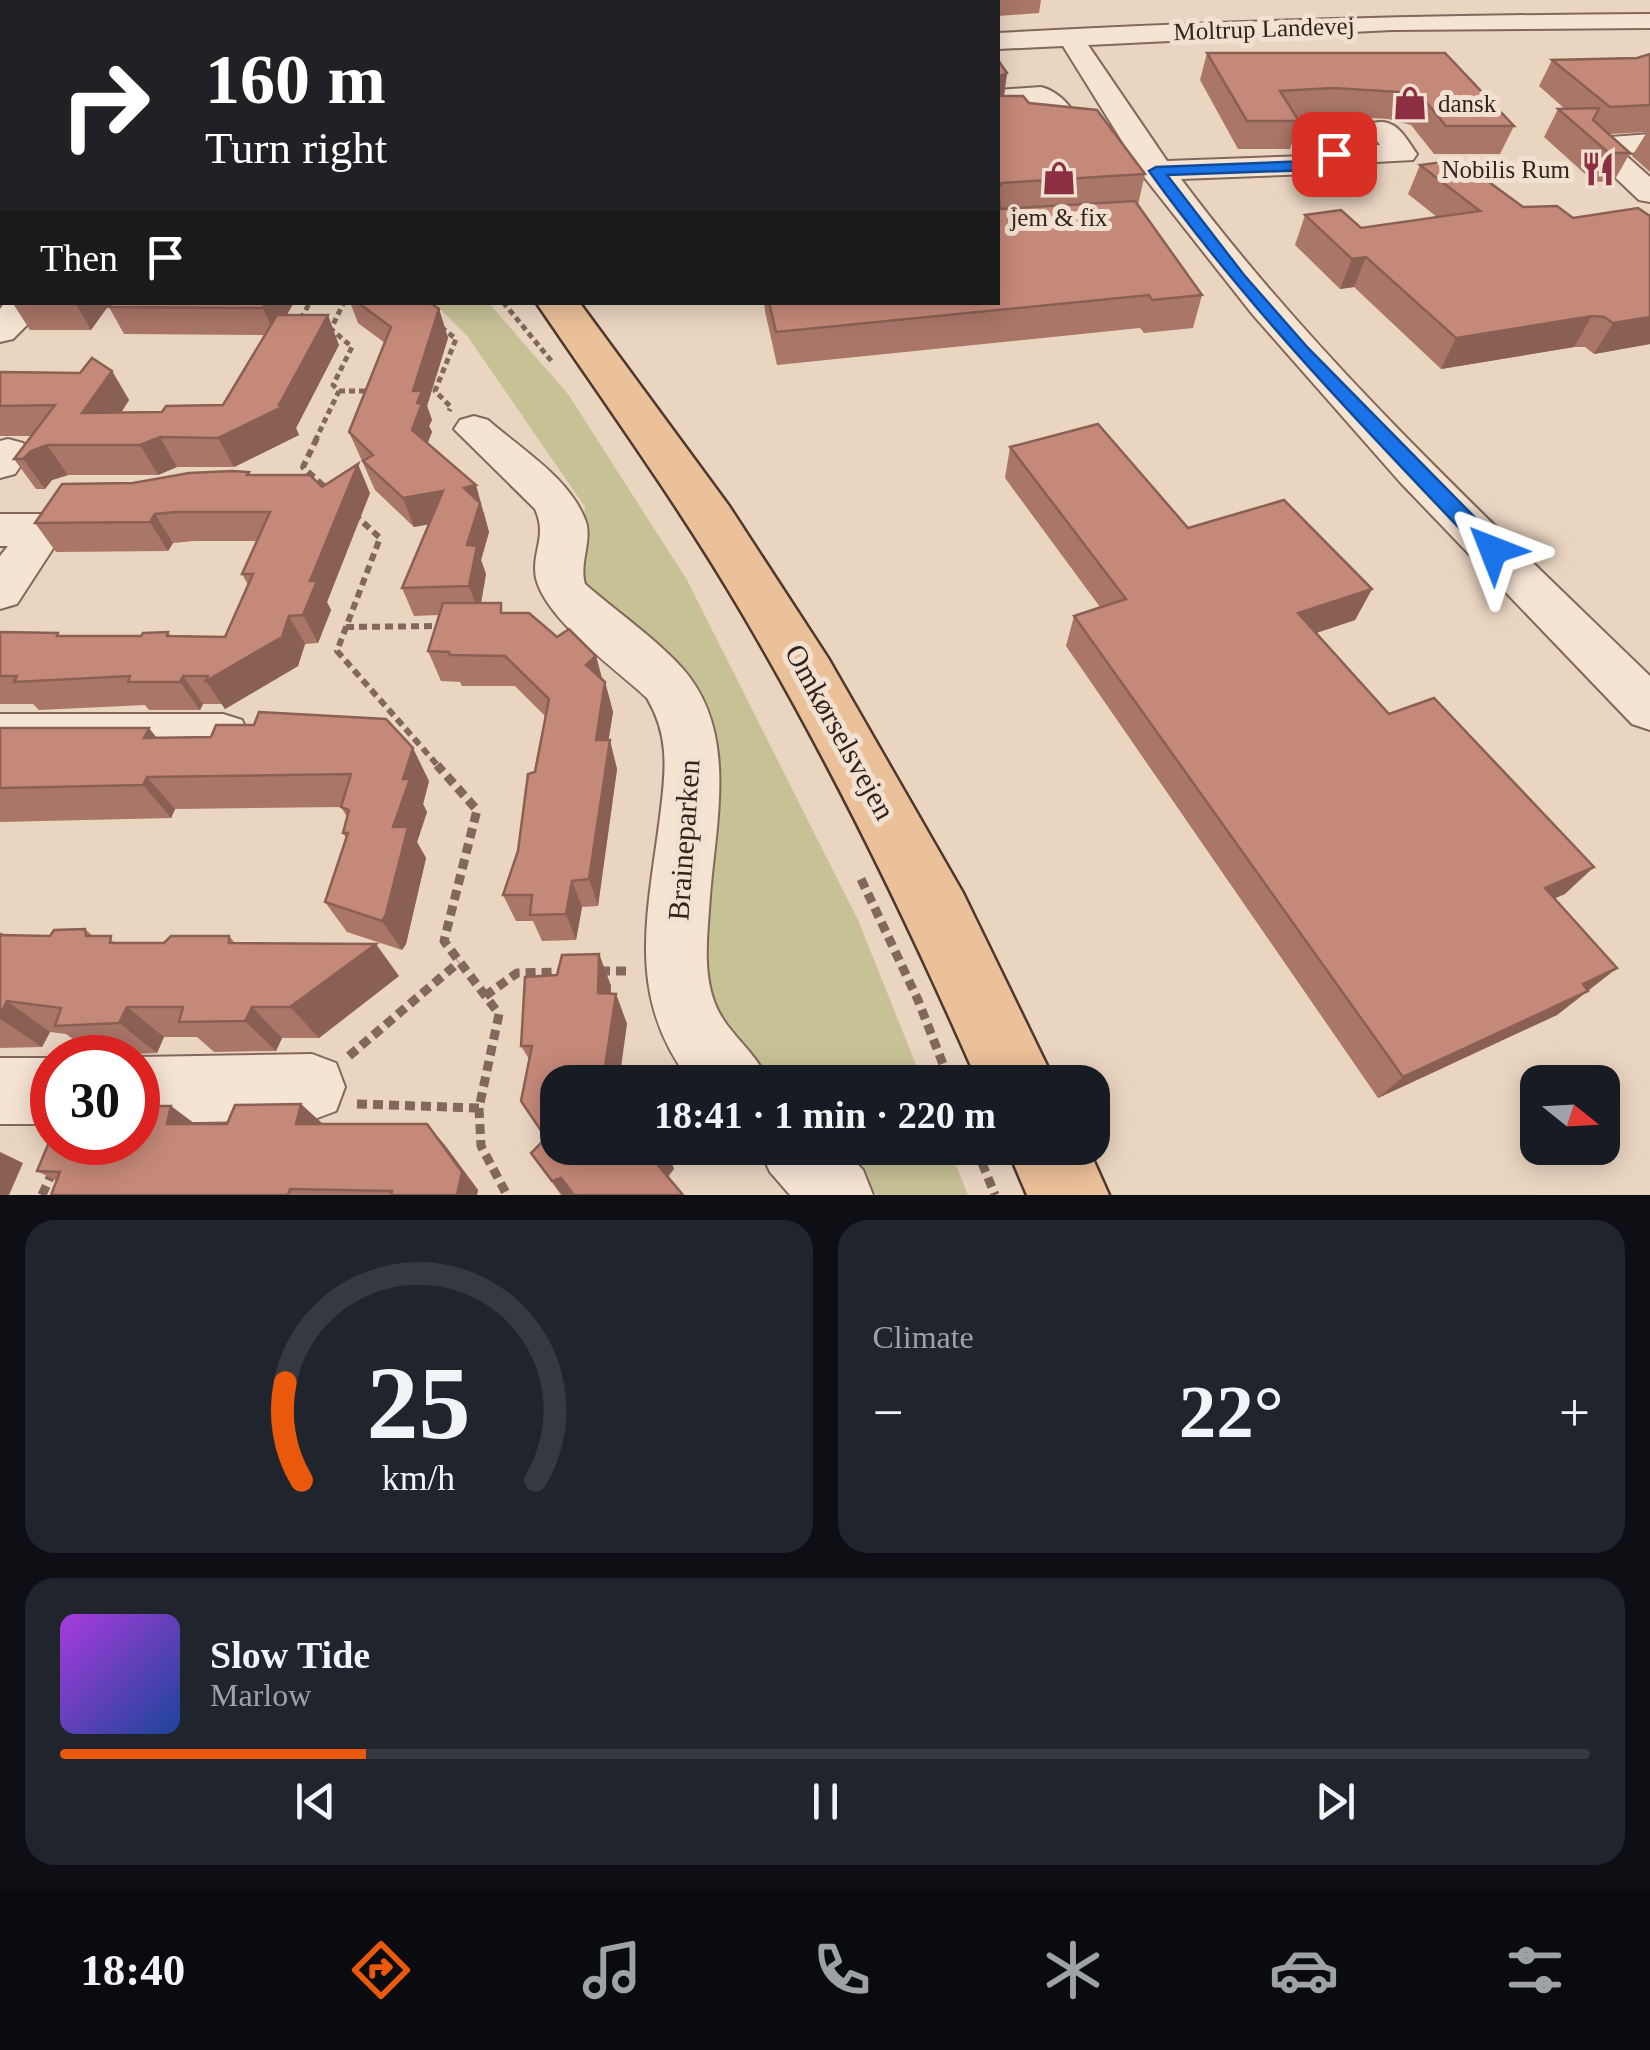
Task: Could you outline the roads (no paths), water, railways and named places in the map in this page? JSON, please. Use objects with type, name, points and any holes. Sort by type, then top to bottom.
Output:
[{"type":"main road","name":"Omkørselsvejen","points":[[535,305],[628,402]]},
{"type":"main road","name":"Omkørselsvejen","points":[[559,305],[592,342],[628,402],[718,528],[821,692],[944,920],[1009,1065]]},
{"type":"main road","points":[[1054,1165],[1068,1195]]},
{"type":"street","name":"Moltrup Landevej","points":[[1000,40],[1392,23],[1650,20]]},
{"type":"street","points":[[1070,37],[1156,171],[1169,216],[1251,293],[1349,403],[1650,709]]},
{"type":"street","points":[[1000,98],[1040,95],[1059,111]]},
{"type":"street","points":[[1000,116],[1111,106]]},
{"type":"street","points":[[1314,124],[1334,154]]},
{"type":"street","points":[[1156,171],[1311,165],[1334,154],[1402,154],[1383,130]]},
{"type":"street","points":[[1650,143],[1596,145],[1650,193]]},
{"type":"street","points":[[0,331],[25,305]]},
{"type":"street","name":"Braineparken","points":[[474,429],[553,501],[565,526],[558,571],[564,593],[664,684],[683,713],[694,756],[676,955],[684,1014],[719,1065]]},
{"type":"street","points":[[0,592],[37,518]]},
{"type":"street","points":[[0,736],[223,736]]},
{"type":"street","points":[[160,1090],[312,1087]]},
{"type":"street","points":[[0,1092],[30,1091]]},
{"type":"street","points":[[810,1165],[838,1195]]},
{"type":"place","name":"dansk","points":[[1410,103]]},
{"type":"place","name":"Nobilis Rum","points":[[1598,169]]},
{"type":"place","name":"jem & fix","points":[[1059,178]]}]
